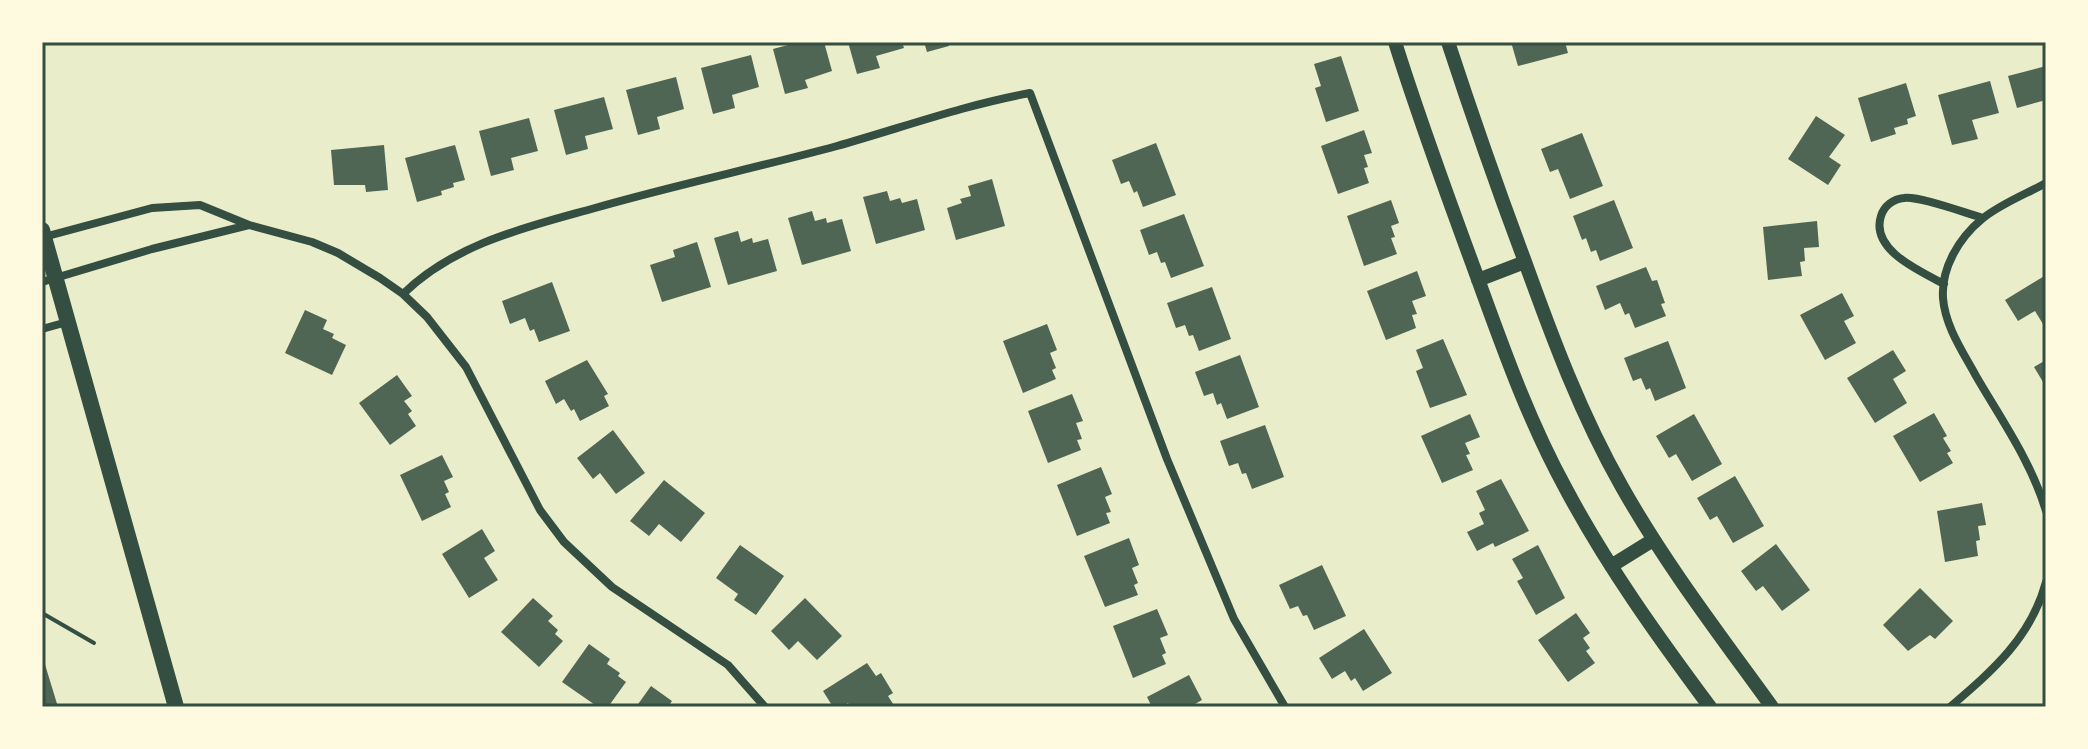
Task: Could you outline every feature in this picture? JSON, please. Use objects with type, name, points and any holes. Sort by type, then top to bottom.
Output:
[{"type":"main road","points":[[43,233],[48,280],[67,322],[176,707]]},
{"type":"street","points":[[1395,42],[1418,116],[1534,425],[1566,489],[1611,566],[1710,707]]},
{"type":"street","points":[[1448,42],[1478,134],[1555,344],[1586,415],[1653,540],[1772,707]]},
{"type":"street","points":[[403,294],[421,276],[497,235],[669,187],[838,146],[978,102],[1030,93],[1167,459],[1234,619],[1285,707]]},
{"type":"street","points":[[2046,183],[1983,218],[1957,247],[1944,284],[1946,317],[1957,343],[2025,459],[2046,511]]},
{"type":"street","points":[[1944,284],[1891,251],[1884,243],[1879,227],[1883,210],[1893,201],[1908,197],[1983,218]]},
{"type":"street","points":[[43,233],[152,208],[200,205],[249,225],[284,233],[338,253],[403,294],[427,317],[466,367],[540,510],[564,542],[612,587],[728,665],[765,707]]},
{"type":"street","points":[[48,280],[152,249],[249,225]]},
{"type":"street","points":[[1478,280],[1525,262]]},
{"type":"street","points":[[42,329],[67,322]]},
{"type":"street","points":[[1611,566],[1653,540]]},
{"type":"street","points":[[1950,707],[2015,647],[2032,622],[2046,582]]},
{"type":"path","points":[[42,613],[94,643]]},
{"type":"building","points":[[799,42],[824,42],[832,71],[805,80],[808,88],[785,94],[773,49]]},
{"type":"building","points":[[848,42],[902,42],[904,48],[876,56],[880,68],[857,74]]},
{"type":"building","points":[[924,42],[948,42],[949,46],[927,52]]},
{"type":"building","points":[[1511,42],[1565,42],[1568,53],[1518,66]]},
{"type":"building","points":[[751,55],[759,87],[732,95],[735,108],[713,114],[701,68]]},
{"type":"building","points":[[1341,56],[1359,111],[1326,122],[1315,88],[1321,86],[1314,64]]},
{"type":"building","points":[[2046,66],[2046,100],[2017,108],[2008,76]]},
{"type":"building","points":[[676,77],[684,109],[657,117],[660,129],[638,135],[626,90]]},
{"type":"building","points":[[1990,81],[1999,113],[1972,120],[1978,139],[1952,145],[1938,95]]},
{"type":"building","points":[[1906,83],[1916,116],[1907,119],[1908,124],[1894,128],[1896,134],[1871,142],[1858,98]]},
{"type":"building","points":[[604,97],[613,129],[585,136],[588,149],[566,155],[554,110]]},
{"type":"building","points":[[1816,116],[1845,135],[1829,157],[1841,165],[1828,185],[1788,159]]},
{"type":"building","points":[[529,118],[538,151],[511,158],[514,170],[491,176],[479,131]]},
{"type":"building","points":[[1364,130],[1372,153],[1364,155],[1369,183],[1338,194],[1321,146]]},
{"type":"building","points":[[1582,133],[1603,186],[1570,199],[1558,169],[1550,172],[1541,149]]},
{"type":"building","points":[[1156,143],[1176,195],[1143,207],[1129,181],[1121,184],[1112,160]]},
{"type":"building","points":[[384,145],[388,190],[366,192],[365,185],[334,185],[331,150]]},
{"type":"building","points":[[455,145],[465,180],[453,183],[454,187],[441,191],[442,195],[417,202],[405,158]]},
{"type":"building","points":[[992,179],[1005,226],[956,240],[947,208],[971,196],[968,186]]},
{"type":"building","points":[[887,191],[890,201],[900,198],[902,203],[917,199],[925,230],[876,244],[863,197]]},
{"type":"building","points":[[1391,200],[1399,223],[1391,226],[1395,237],[1391,238],[1397,254],[1364,266],[1347,216]]},
{"type":"building","points":[[1614,200],[1633,248],[1600,261],[1596,250],[1591,252],[1586,238],[1582,240],[1573,216]]},
{"type":"building","points":[[812,211],[815,221],[826,218],[827,223],[842,219],[851,251],[802,265],[788,218]]},
{"type":"building","points":[[1184,214],[1204,266],[1171,278],[1157,252],[1149,255],[1140,230]]},
{"type":"building","points":[[1817,221],[1819,247],[1804,248],[1805,261],[1800,262],[1802,276],[1768,280],[1763,227]]},
{"type":"building","points":[[738,231],[741,242],[752,238],[753,243],[768,239],[777,271],[728,285],[714,238]]},
{"type":"building","points":[[697,242],[711,287],[662,302],[650,265],[675,257],[673,250]]},
{"type":"building","points":[[1646,267],[1652,281],[1657,280],[1666,316],[1635,328],[1629,313],[1625,315],[1620,303],[1605,310],[1596,286]]},
{"type":"building","points":[[1417,271],[1426,296],[1412,301],[1417,314],[1412,315],[1416,328],[1386,340],[1367,291]]},
{"type":"building","points":[[2046,275],[2046,329],[2035,311],[2018,321],[2005,300]]},
{"type":"building","points":[[552,282],[570,331],[539,342],[525,318],[510,324],[502,301]]},
{"type":"building","points":[[1212,287],[1231,339],[1199,351],[1185,325],[1176,328],[1167,303]]},
{"type":"building","points":[[1842,293],[1854,316],[1844,321],[1856,343],[1825,360],[1800,315]]},
{"type":"building","points":[[305,310],[327,320],[323,329],[346,345],[332,375],[285,353]]},
{"type":"building","points":[[1047,324],[1057,350],[1050,353],[1056,368],[1052,370],[1056,379],[1023,393],[1003,341]]},
{"type":"building","points":[[1443,339],[1467,395],[1430,408],[1416,371],[1423,368],[1416,350]]},
{"type":"building","points":[[1668,341],[1686,388],[1655,401],[1650,388],[1646,390],[1641,378],[1633,381],[1624,358]]},
{"type":"building","points":[[1893,350],[1906,371],[1893,379],[1907,403],[1875,423],[1847,378]]},
{"type":"building","points":[[1240,355],[1259,407],[1227,419],[1213,393],[1204,396],[1195,372]]},
{"type":"building","points":[[587,360],[608,394],[604,396],[609,406],[580,421],[564,399],[556,404],[545,381]]},
{"type":"building","points":[[2046,360],[2046,387],[2034,367]]},
{"type":"building","points":[[397,375],[412,396],[404,401],[412,411],[408,414],[416,426],[390,445],[359,403]]},
{"type":"building","points":[[1072,394],[1083,421],[1076,423],[1082,439],[1077,440],[1081,450],[1048,463],[1028,411]]},
{"type":"building","points":[[1934,413],[1947,436],[1943,438],[1951,451],[1947,453],[1953,463],[1920,482],[1893,436]]},
{"type":"building","points":[[1470,414],[1480,437],[1465,443],[1470,454],[1466,455],[1473,470],[1442,483],[1421,436]]},
{"type":"building","points":[[1694,414],[1722,464],[1692,481],[1676,454],[1669,458],[1656,436]]},
{"type":"building","points":[[1265,425],[1284,477],[1252,489],[1238,463],[1229,466],[1220,441]]},
{"type":"building","points":[[613,430],[645,473],[616,494],[600,473],[593,479],[577,458]]},
{"type":"building","points":[[442,455],[453,477],[444,481],[449,492],[445,494],[451,507],[422,521],[400,475]]},
{"type":"building","points":[[1101,467],[1112,494],[1105,497],[1111,512],[1106,513],[1110,523],[1077,536],[1057,485]]},
{"type":"building","points":[[1735,476],[1764,526],[1733,543],[1717,516],[1710,520],[1697,498]]},
{"type":"building","points":[[1501,479],[1529,531],[1495,547],[1493,543],[1477,551],[1467,532],[1484,524],[1479,513],[1485,510],[1476,491]]},
{"type":"building","points":[[664,480],[705,513],[681,542],[659,524],[649,536],[630,521]]},
{"type":"building","points":[[1982,503],[1986,525],[1978,526],[1978,556],[1945,562],[1937,511]]},
{"type":"building","points":[[482,529],[495,551],[484,558],[498,580],[469,598],[442,554]]},
{"type":"building","points":[[1129,538],[1139,565],[1132,568],[1138,583],[1134,585],[1138,595],[1105,607],[1084,556]]},
{"type":"building","points":[[1776,544],[1810,590],[1782,611],[1763,586],[1756,591],[1741,571]]},
{"type":"building","points":[[740,545],[784,576],[756,615],[734,600],[738,594],[716,578]]},
{"type":"building","points":[[1538,545],[1565,598],[1536,615],[1517,581],[1523,578],[1512,559]]},
{"type":"building","points":[[1322,565],[1346,616],[1314,630],[1307,615],[1303,616],[1298,606],[1290,609],[1279,585]]},
{"type":"building","points":[[1920,588],[1953,621],[1935,639],[1930,635],[1908,651],[1883,625]]},
{"type":"building","points":[[533,598],[553,616],[548,621],[558,630],[555,634],[563,641],[539,667],[501,632]]},
{"type":"building","points":[[805,598],[842,636],[817,660],[798,641],[789,650],[771,631]]},
{"type":"building","points":[[1157,609],[1168,635],[1160,638],[1166,653],[1162,655],[1166,664],[1133,678],[1113,626]]},
{"type":"building","points":[[1576,613],[1590,633],[1583,638],[1590,648],[1586,651],[1595,663],[1568,682],[1538,640]]},
{"type":"building","points":[[1364,629],[1392,673],[1363,691],[1355,678],[1351,681],[1345,671],[1332,679],[1319,658]]},
{"type":"building","points":[[589,644],[610,659],[607,664],[620,673],[618,676],[626,682],[608,707],[598,707],[562,682]]},
{"type":"building","points":[[43,658],[58,707],[42,707]]},
{"type":"building","points":[[867,663],[876,676],[881,673],[893,693],[888,696],[895,707],[850,707],[848,703],[833,707],[823,691]]},
{"type":"building","points":[[1189,675],[1202,700],[1195,704],[1197,707],[1152,707],[1147,697]]},
{"type":"building","points":[[651,686],[672,701],[668,707],[636,707]]}]
